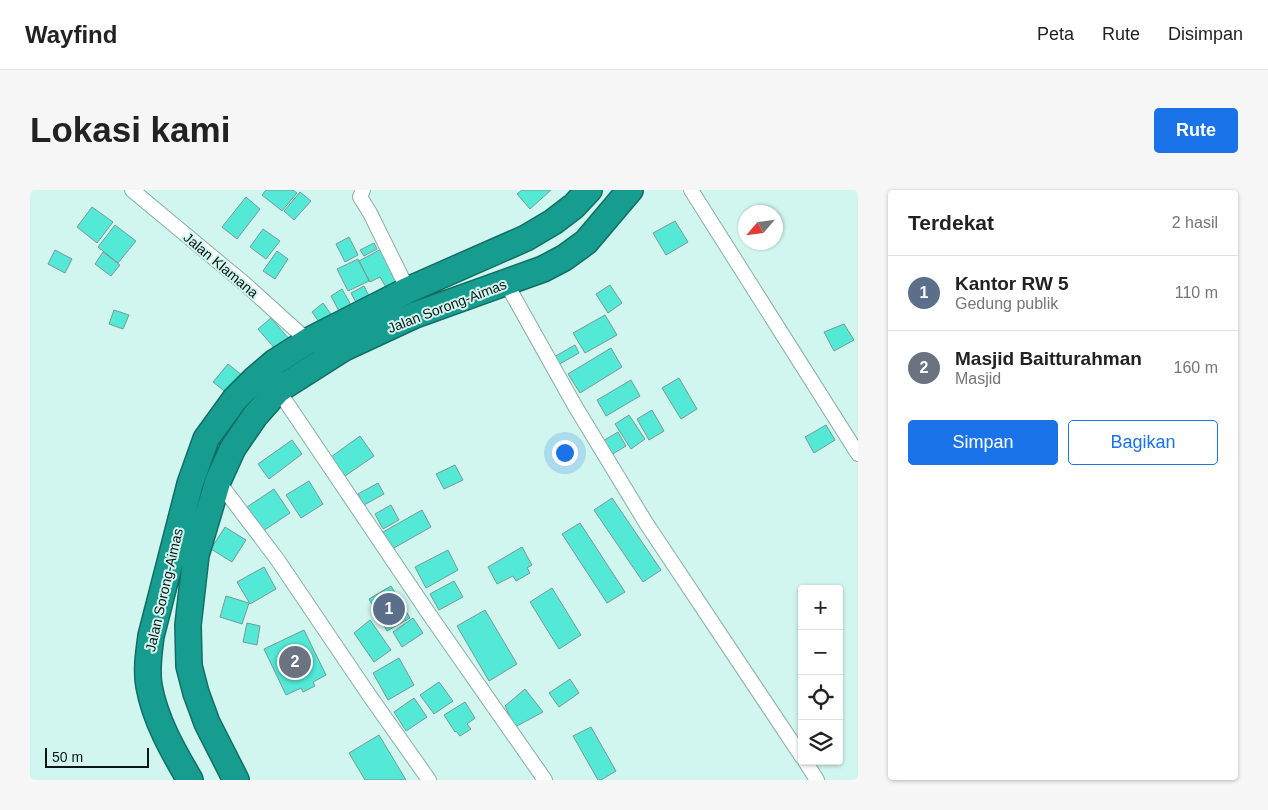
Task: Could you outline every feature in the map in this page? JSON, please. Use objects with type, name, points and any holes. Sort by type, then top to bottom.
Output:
[{"type":"highway","name":"Jalan Sorong-Aimas","points":[[190,780],[176,757],[158,719],[148,684],[148,657],[151,636],[190,484],[206,439],[235,399],[275,362],[308,341],[408,290],[526,238],[574,206],[590,190]]},
{"type":"highway","name":"Jalan Sorong-Aimas","points":[[236,780],[207,723],[189,666],[188,625],[196,555],[218,481],[233,448],[255,416],[278,390],[344,348],[415,315],[543,269],[564,258],[592,235],[630,190]]},
{"type":"street","name":"Jalan Klamana","points":[[132,190],[245,284],[308,341]]},
{"type":"street","points":[[363,190],[360,197],[370,213],[408,290]]},
{"type":"street","points":[[691,190],[858,454]]},
{"type":"street","points":[[506,283],[575,406],[646,523],[798,751]]},
{"type":"street","points":[[278,390],[429,614],[545,780]]},
{"type":"street","points":[[218,481],[278,559],[369,695],[429,780]]},
{"type":"street","points":[[807,765],[817,780]]},
{"type":"building","points":[[266,190],[293,190],[297,193],[282,211],[262,195]]},
{"type":"building","points":[[522,190],[551,190],[530,209],[517,194]]},
{"type":"building","points":[[300,192],[311,201],[294,220],[284,211]]},
{"type":"building","points":[[246,197],[260,209],[237,239],[222,227]]},
{"type":"building","points":[[92,207],[113,222],[97,243],[77,227]]},
{"type":"building","points":[[675,221],[688,242],[666,255],[653,233]]},
{"type":"building","points":[[115,225],[136,241],[118,263],[98,247]]},
{"type":"building","points":[[263,229],[280,241],[266,259],[250,247]]},
{"type":"building","points":[[349,237],[358,255],[345,262],[336,244]]},
{"type":"building","points":[[374,243],[377,249],[364,256],[360,250]]},
{"type":"building","points":[[383,248],[400,281],[387,289],[380,277],[370,282],[359,261]]},
{"type":"building","points":[[55,250],[72,259],[65,273],[48,264]]},
{"type":"building","points":[[277,251],[288,259],[275,279],[263,271]]},
{"type":"building","points":[[103,252],[120,265],[111,276],[95,264]]},
{"type":"building","points":[[358,259],[369,281],[348,291],[337,269]]},
{"type":"building","points":[[610,285],[622,303],[608,313],[596,294]]},
{"type":"building","points":[[364,286],[371,300],[358,306],[351,293]]},
{"type":"building","points":[[342,289],[352,307],[340,313],[331,296]]},
{"type":"building","points":[[323,303],[333,317],[322,326],[312,312]]},
{"type":"building","points":[[114,310],[129,315],[123,329],[109,324]]},
{"type":"building","points":[[605,315],[617,335],[585,353],[573,333]]},
{"type":"building","points":[[271,318],[290,340],[277,351],[258,329]]},
{"type":"building","points":[[844,324],[854,340],[834,351],[824,332]]},
{"type":"building","points":[[575,345],[579,353],[558,365],[554,357]]},
{"type":"building","points":[[611,348],[622,367],[580,393],[568,374]]},
{"type":"building","points":[[228,364],[243,376],[228,394],[213,382]]},
{"type":"building","points":[[679,378],[697,409],[681,419],[662,388]]},
{"type":"building","points":[[631,380],[640,396],[606,416],[597,400]]},
{"type":"building","points":[[652,410],[664,431],[649,440],[637,419]]},
{"type":"building","points":[[629,415],[645,439],[631,449],[615,424]]},
{"type":"building","points":[[826,425],[835,440],[814,453],[805,437]]},
{"type":"building","points":[[618,432],[626,446],[611,455],[603,441]]},
{"type":"building","points":[[360,436],[374,456],[345,476],[331,457]]},
{"type":"building","points":[[292,440],[302,454],[269,479],[258,464]]},
{"type":"building","points":[[455,465],[463,480],[444,489],[436,474]]},
{"type":"building","points":[[309,481],[323,504],[301,518],[286,495]]},
{"type":"building","points":[[378,483],[384,494],[364,505],[358,494]]},
{"type":"building","points":[[274,489],[290,513],[263,531],[247,507]]},
{"type":"building","points":[[612,498],[661,570],[643,582],[594,510]]},
{"type":"building","points":[[391,505],[399,520],[383,529],[375,514]]},
{"type":"building","points":[[422,510],[431,527],[392,549],[383,532]]},
{"type":"building","points":[[580,523],[625,592],[607,603],[562,534]]},
{"type":"building","points":[[225,527],[246,540],[232,562],[211,549]]},
{"type":"building","points":[[522,547],[532,565],[527,568],[530,573],[516,581],[513,576],[497,584],[488,567]]},
{"type":"building","points":[[448,550],[458,570],[426,588],[415,567]]},
{"type":"building","points":[[264,567],[276,589],[250,604],[237,582]]},
{"type":"building","points":[[454,581],[463,597],[439,610],[430,594]]},
{"type":"building","points":[[391,586],[410,618],[387,631],[369,599]]},
{"type":"building","points":[[552,588],[581,635],[559,649],[530,602]]},
{"type":"building","points":[[226,596],[249,603],[242,624],[220,617]]},
{"type":"building","points":[[485,610],[517,664],[489,681],[457,626]]},
{"type":"building","points":[[413,618],[423,633],[402,647],[393,632]]},
{"type":"building","points":[[370,620],[391,650],[374,662],[354,633]]},
{"type":"building","points":[[247,623],[260,626],[257,645],[243,642]]},
{"type":"building","points":[[304,630],[326,675],[313,682],[315,686],[303,692],[301,688],[286,695],[264,649]]},
{"type":"building","points":[[399,658],[414,685],[388,700],[373,673]]},
{"type":"building","points":[[570,679],[579,693],[559,707],[549,693]]},
{"type":"building","points":[[439,682],[453,701],[434,714],[420,695]]},
{"type":"building","points":[[525,689],[543,712],[515,727],[505,706]]},
{"type":"building","points":[[414,698],[427,717],[406,731],[394,712]]},
{"type":"building","points":[[465,702],[475,718],[467,724],[471,729],[460,736],[455,732],[444,715]]},
{"type":"building","points":[[591,727],[616,771],[601,780],[598,780],[573,736]]},
{"type":"building","points":[[379,735],[406,780],[365,780],[349,753]]},
{"type":"place","name":"Kantor RW 5","points":[[389,609]]},
{"type":"place","name":"Masjid Baitturahman","points":[[295,662]]}]
